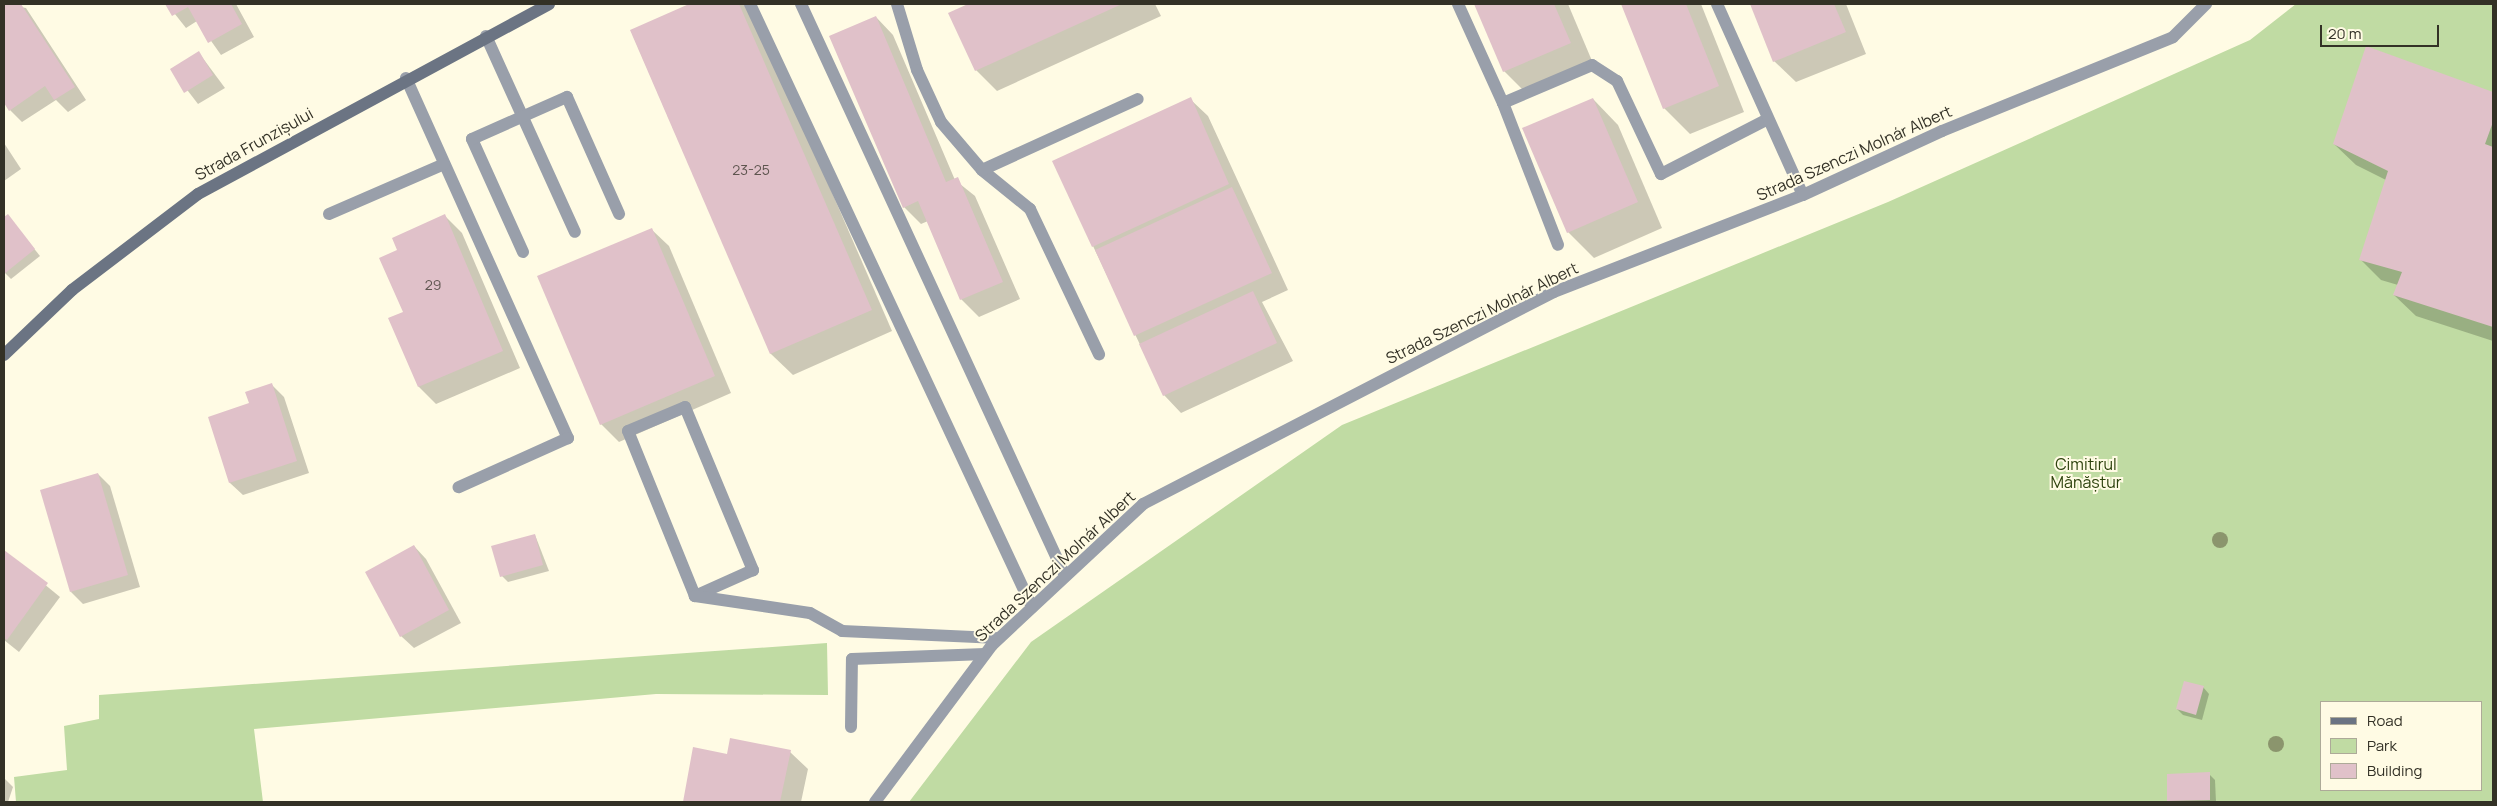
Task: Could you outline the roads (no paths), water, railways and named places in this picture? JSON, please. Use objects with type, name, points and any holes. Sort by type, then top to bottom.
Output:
[{"type":"main road","name":"Strada Frunzișului","points":[[4,355],[72,290],[198,194],[406,78],[549,4]]},
{"type":"lane","points":[[750,4],[1032,607]]},
{"type":"lane","points":[[801,4],[1065,576]]},
{"type":"lane","points":[[897,4],[917,70],[941,122],[982,170],[1030,209],[1099,354]]},
{"type":"lane","points":[[1458,4],[1503,103],[1558,245]]},
{"type":"lane","points":[[1717,4],[1803,195]]},
{"type":"lane","name":"Strada Szenczi Molnár Albert","points":[[875,802],[985,654],[999,638],[1142,504],[1554,292],[1803,195],[1942,131],[2173,37],[2206,4]]},
{"type":"lane","points":[[486,36],[575,232]]},
{"type":"lane","points":[[1503,103],[1592,65],[1617,81],[1661,174],[1768,119]]},
{"type":"lane","points":[[406,78],[568,438],[459,487]]},
{"type":"lane","points":[[523,252],[472,139],[567,97],[619,214]]},
{"type":"lane","points":[[982,170],[1138,99]]},
{"type":"lane","points":[[329,214],[444,164]]},
{"type":"lane","points":[[685,407],[754,570],[695,596],[628,431],[685,407]]},
{"type":"lane","points":[[695,596],[810,614],[842,631],[999,638]]},
{"type":"lane","points":[[851,727],[852,659],[985,654]]},
{"type":"park label","name":"Cimitirul Mănăștur","points":[[2086,473]]}]
